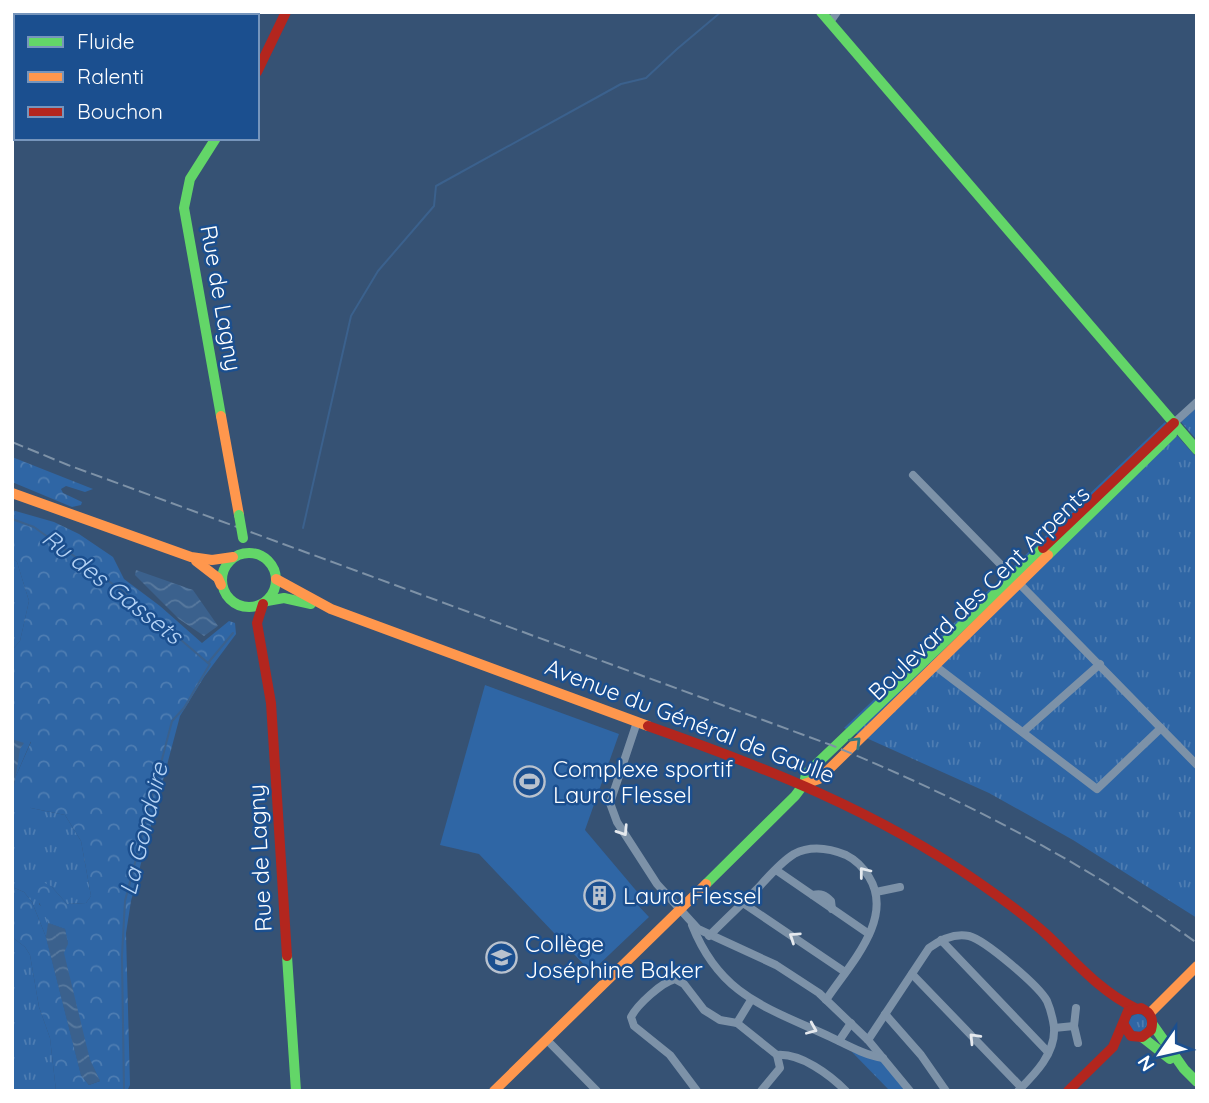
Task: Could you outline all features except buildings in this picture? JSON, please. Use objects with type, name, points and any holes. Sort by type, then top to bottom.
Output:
[{"type":"main road","points":[[259,68],[286,12]]},
{"type":"main road","points":[[821,12],[833,17],[1197,450]]},
{"type":"main road","name":"Rue de Lagny","points":[[215,140],[190,177],[185,189],[184,208],[243,538]]},
{"type":"main road","name":"Boulevard des Cent Arpents","points":[[804,784],[806,774],[1172,435],[1174,423]]},
{"type":"main road","points":[[12,493],[191,557],[222,561],[254,553]]},
{"type":"main road","points":[[221,585],[223,569],[234,556],[243,538]]},
{"type":"main road","points":[[243,538],[245,545],[270,562],[276,579],[274,591],[265,602],[244,607]]},
{"type":"main road","points":[[191,557],[218,578],[229,599],[244,607],[257,623]]},
{"type":"main road","name":"Avenue du Général de Gaulle","points":[[276,579],[331,609]]},
{"type":"main road","name":"Boulevard des Cent Arpents","points":[[494,1091],[804,784],[819,779],[934,666],[1015,580]]},
{"type":"main road","name":"Avenue du Général de Gaulle","points":[[265,602],[284,597],[331,609],[804,784],[881,822],[923,845],[970,876],[1035,925],[1110,993],[1135,1008],[1150,1013],[1153,1025],[1184,1069]]},
{"type":"main road","name":"Rue de Lagny","points":[[265,602],[257,623],[273,726],[296,1091]]},
{"type":"main road","points":[[1150,1013],[1197,966]]},
{"type":"main road","name":"Avenue du Général de Gaulle","points":[[1110,993],[1128,1033],[1139,1037],[1184,1069],[1197,1082]]},
{"type":"main road","points":[[1068,1091],[1111,1049],[1129,1011],[1135,1008]]},
{"type":"main road","points":[[1111,1049],[1139,1037],[1151,1030],[1153,1025]]},
{"type":"street","name":"Boulevard des Cent Arpents","points":[[1174,423],[1197,402]]},
{"type":"street","points":[[912,475],[1197,765]]},
{"type":"street","points":[[1023,732],[1100,664]]},
{"type":"street","points":[[934,666],[1097,789],[1161,728]]},
{"type":"street","points":[[638,722],[611,796],[611,808],[617,822],[657,884],[691,923],[705,951],[724,978],[751,1000],[839,1041],[883,1058]]},
{"type":"street","points":[[705,951],[743,903],[793,855],[812,848],[828,849],[848,856],[861,865],[876,892],[878,909],[869,934],[826,1000]]},
{"type":"street","points":[[776,870],[869,934]]},
{"type":"street","points":[[876,892],[900,887]]},
{"type":"street","points":[[743,903],[845,972]]},
{"type":"street","points":[[691,923],[713,938],[776,965],[826,1000],[868,1040],[909,1091]]},
{"type":"street","points":[[868,1040],[929,948],[954,936],[970,936],[1035,985],[1048,1002],[1054,1028],[1041,1068],[1020,1089],[912,974]]},
{"type":"street","points":[[941,940],[1048,1052]]},
{"type":"street","points":[[697,1091],[670,1055],[634,1026],[631,1017],[636,1007],[666,981],[675,979],[684,984],[704,1010],[720,1020],[737,1023],[777,1055],[794,1057],[822,1072],[846,1091]]},
{"type":"street","points":[[737,1023],[751,1000]]},
{"type":"street","points":[[1076,1009],[1074,1026],[1078,1043]]},
{"type":"street","points":[[885,1014],[921,1055],[946,1091]]},
{"type":"street","points":[[839,1041],[851,1023]]},
{"type":"street","points":[[1054,1028],[1074,1026]]},
{"type":"street","points":[[547,1040],[597,1091]]},
{"type":"street","points":[[761,1091],[780,1068],[777,1055]]},
{"type":"green space","points":[[1197,407],[1197,440],[1181,422]]},
{"type":"green space","points":[[1165,422],[1197,458],[1197,918],[1073,840],[989,793],[844,728]]},
{"type":"green space","points":[[12,457],[93,489],[85,492],[66,486],[61,489],[63,493],[82,502],[81,505],[72,507],[12,482]]},
{"type":"green space","points":[[12,510],[54,522],[79,534],[113,557],[124,579],[202,643],[229,621],[235,623],[236,634],[204,677],[180,716],[131,901],[126,933],[130,1085],[127,1091],[56,1091],[50,1038],[39,1007],[30,955],[25,947],[12,937],[12,887],[24,892],[32,902],[46,937],[81,1075],[89,1085],[100,1081],[90,1060],[64,953],[68,944],[65,929],[48,923],[34,890],[45,883],[67,904],[86,903],[91,896],[81,841],[65,815],[31,808],[16,798],[16,776],[31,742],[12,731],[12,650],[20,641],[29,601],[17,562],[12,558]]},
{"type":"green space","points":[[12,558],[17,562],[29,601],[20,641],[12,650]]},
{"type":"green space","name":"Complexe sportif Laura Flessel","points":[[485,685],[619,734],[585,830],[639,894],[633,900],[649,917],[591,972],[479,854],[440,845]]},
{"type":"green space","points":[[13,731],[31,741],[16,776],[31,808],[65,815],[81,841],[91,896],[86,903],[67,904],[51,886],[39,904],[44,909],[48,923],[65,929],[90,1060],[100,1081],[81,1075],[46,937],[32,902],[24,892],[12,887]]},
{"type":"green space","points":[[12,937],[25,947],[30,955],[39,1007],[50,1038],[56,1091],[12,1091]]},
{"type":"green space","points":[[1138,1014],[1144,1017],[1147,1023],[1144,1029],[1138,1032],[1132,1029],[1129,1023],[1132,1017]]},
{"type":"green space","points":[[854,1050],[883,1062],[905,1091],[890,1091],[852,1052]]},
{"type":"water","points":[[136,570],[193,590],[218,626],[204,636],[179,619],[135,575]]},
{"type":"water","points":[[12,739],[24,743],[20,749],[12,800]]},
{"type":"water","points":[[48,923],[65,929],[68,944],[64,953],[90,1060],[100,1081],[89,1085],[81,1075],[46,937]]},
{"type":"waterway","points":[[303,528],[351,316],[378,271],[434,206],[436,186],[621,84],[646,78],[721,12]]},
{"type":"waterway","name":"Ru des Gassets","points":[[12,519],[34,527],[132,598],[208,663]]},
{"type":"waterway","name":"La Gondoire","points":[[124,1091],[122,956],[125,901],[172,721],[184,708],[210,664],[208,663],[233,633]]},
{"type":"railway","points":[[12,442],[879,765],[974,810],[1065,859],[1110,885],[1197,943]]},
{"type":"traffic: fast","points":[[821,12],[1197,450]]},
{"type":"traffic: fast","points":[[215,140],[190,179],[184,208],[221,416]]},
{"type":"traffic: fast","points":[[1048,555],[1172,434],[1174,423]]},
{"type":"traffic: fast","points":[[239,515],[243,538]]},
{"type":"traffic: fast","points":[[706,884],[795,796],[804,784],[806,774],[1043,548]]},
{"type":"traffic: fast","points":[[254,553],[264,557],[272,565],[276,580],[272,595],[264,603],[244,607],[234,603],[226,595],[222,575],[226,565],[234,557],[254,553]]},
{"type":"traffic: fast","points":[[267,601],[284,598],[311,604]]},
{"type":"traffic: fast","points":[[287,956],[296,1091]]},
{"type":"traffic: fast","points":[[1153,1025],[1184,1069],[1197,1082]]},
{"type":"traffic: fast","points":[[1142,1037],[1170,1059]]},
{"type":"traffic: slow","points":[[221,416],[239,515]]},
{"type":"traffic: slow","points":[[12,493],[191,557],[212,560],[233,557]]},
{"type":"traffic: slow","points":[[804,784],[819,779],[1048,555]]},
{"type":"traffic: slow","points":[[196,561],[218,578],[221,585]]},
{"type":"traffic: slow","points":[[276,579],[331,609],[648,726]]},
{"type":"traffic: slow","points":[[494,1091],[706,884]]},
{"type":"traffic: slow","points":[[1150,1013],[1197,966]]},
{"type":"traffic: jam","points":[[259,68],[286,12]]},
{"type":"traffic: jam","points":[[1043,548],[1174,423]]},
{"type":"traffic: jam","points":[[263,604],[257,623],[271,703],[287,956]]},
{"type":"traffic: jam","points":[[648,726],[777,775],[900,833],[1013,907],[1046,934],[1098,984],[1135,1008]]},
{"type":"traffic: jam","points":[[1068,1091],[1113,1047],[1128,1011],[1141,1008],[1152,1020],[1151,1030],[1142,1037],[1131,1036],[1124,1025]]},
{"type":"place","name":"Complexe sportif Laura Flessel","points":[[530,782]]},
{"type":"place","name":"Laura Flessel","points":[[600,896]]},
{"type":"place","name":"Collège Joséphine Baker","points":[[502,957]]}]
